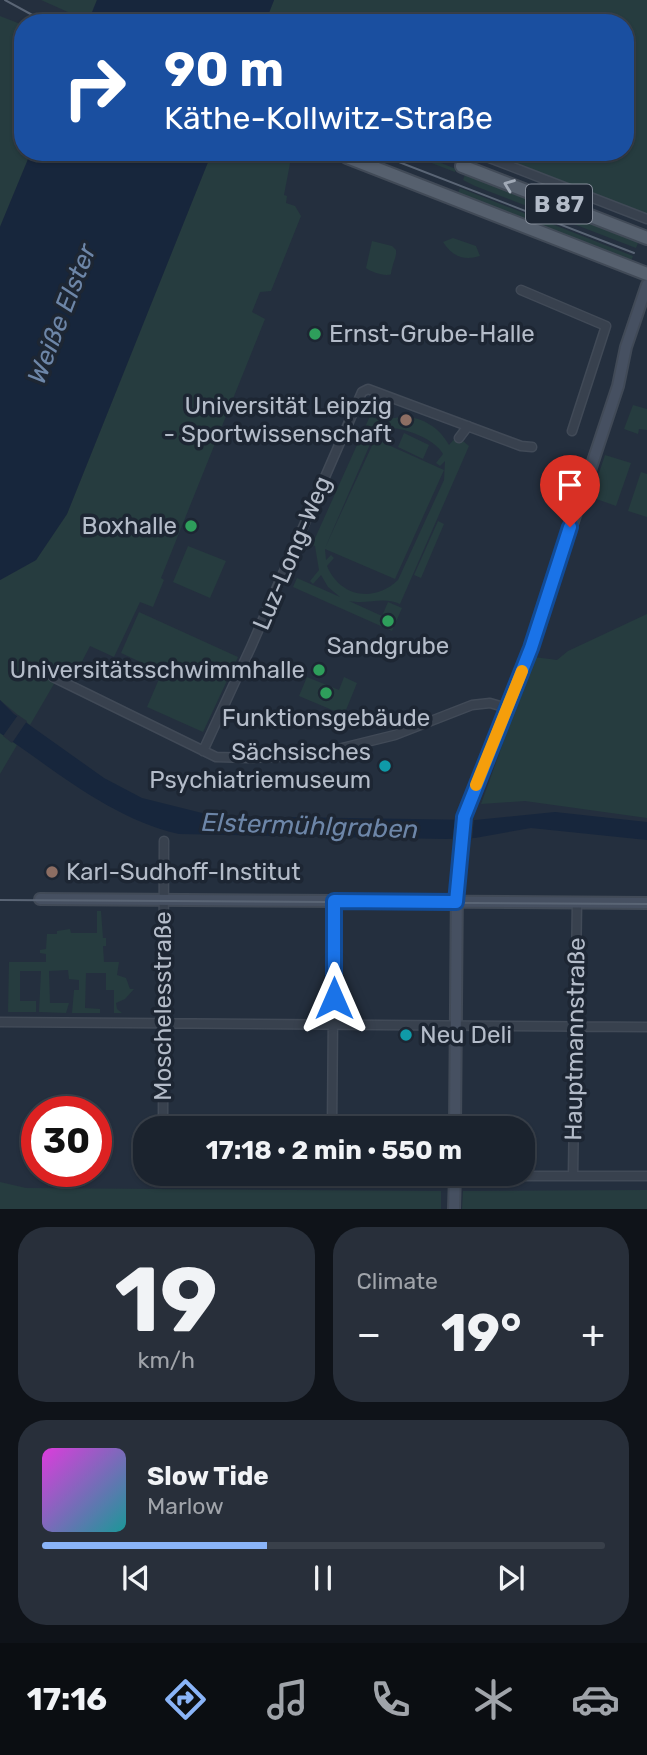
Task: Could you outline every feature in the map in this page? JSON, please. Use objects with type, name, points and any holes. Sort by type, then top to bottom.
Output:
[{"type":"main road","name":"B 87","points":[[357,161],[647,275]]},
{"type":"main road","name":"B 87","points":[[462,166],[644,237]]},
{"type":"main road","points":[[455,1116],[456,902],[464,817],[531,648],[618,386],[626,347],[647,285]]},
{"type":"main road","points":[[40,899],[647,903]]},
{"type":"main road","points":[[454,1209],[455,1186]]},
{"type":"street","points":[[500,161],[599,196],[647,219]]},
{"type":"street","points":[[521,290],[606,326],[572,431]]},
{"type":"street","name":"Luz-Long-Weg","points":[[203,751],[362,392],[368,389],[468,426]]},
{"type":"street","points":[[459,438],[468,426],[521,446],[533,447]]},
{"type":"street","points":[[52,677],[216,757],[250,758],[322,752],[396,735],[472,705],[490,703],[507,708]]},
{"type":"street","name":"Moschelesstraße","points":[[163,1116],[164,841]]},
{"type":"street","points":[[332,1116],[334,901]]},
{"type":"street","name":"Hauptmannstraße","points":[[572,1176],[577,1027],[577,902]]},
{"type":"street","points":[[0,1022],[647,1027]]},
{"type":"street","points":[[535,1176],[647,1176]]},
{"type":"green space","points":[[41,0],[97,0],[91,14],[72,14]]},
{"type":"green space","points":[[274,0],[647,0],[647,215],[512,161],[634,161],[634,14],[269,14]]},
{"type":"green space","points":[[0,16],[14,21],[14,161],[27,161],[0,227]]},
{"type":"green space","points":[[208,161],[290,161],[284,195],[287,196],[286,203],[295,206],[301,216],[271,291],[260,292],[252,312],[265,319],[161,578],[164,580],[153,607],[140,602],[114,657],[90,646],[73,679],[58,677],[30,725],[0,700],[0,580],[36,560],[67,514]]},
{"type":"green space","points":[[426,161],[436,161],[456,169],[455,172]]},
{"type":"green space","points":[[466,172],[633,239],[638,243],[636,248],[475,186],[463,180]]},
{"type":"green space","points":[[460,188],[633,256],[631,261],[457,195]]},
{"type":"green space","points":[[453,238],[476,246],[480,256],[468,258],[454,254],[443,242]]},
{"type":"green space","points":[[372,241],[392,246],[396,250],[391,274],[379,274],[366,268]]},
{"type":"green space","points":[[633,405],[647,409],[647,430],[639,429],[638,434],[624,429]]},
{"type":"green space","points":[[370,416],[383,420],[402,417],[417,419],[435,428],[449,445],[457,436],[469,446],[400,604],[387,601],[349,601],[382,616],[388,602],[402,608],[392,631],[293,587],[297,578],[340,597],[328,587],[321,575],[313,584],[310,581],[319,570],[315,546],[312,545]],"holes":[[[390,428],[420,436],[439,449],[443,454],[436,463],[440,466],[445,461],[444,480],[398,580],[379,592],[358,593],[340,584],[333,576],[327,566],[334,558],[331,555],[326,560],[325,549],[395,579],[444,470],[375,439],[325,548],[371,442],[376,436]]]},
{"type":"green space","points":[[404,433],[429,445],[423,459],[398,447]]},
{"type":"green space","points":[[605,455],[631,463],[616,506],[591,497]]},
{"type":"green space","points":[[641,472],[647,474],[647,517],[628,511]]},
{"type":"green space","points":[[438,521],[444,524],[421,578],[414,575]]},
{"type":"green space","points":[[188,546],[226,561],[210,598],[173,582]]},
{"type":"green space","points":[[139,612],[238,657],[203,732],[147,707],[162,672],[121,653]]},
{"type":"green space","points":[[647,614],[647,818],[525,801],[481,804],[534,657],[557,660],[568,651]]},
{"type":"green space","name":"Funktionsgebäude","points":[[307,677],[339,690],[344,677],[357,683],[344,715],[299,696]]},
{"type":"green space","points":[[0,733],[17,745],[0,774]]},
{"type":"green space","points":[[97,911],[101,911],[103,938],[106,938],[106,946],[103,946],[104,962],[119,962],[117,975],[126,978],[130,989],[134,989],[125,999],[116,1003],[117,1009],[122,1013],[114,1013],[114,990],[106,990],[106,973],[86,973],[85,1008],[100,1009],[100,1013],[72,1013],[74,990],[79,990],[79,980],[69,979],[68,970],[49,971],[50,1003],[69,1003],[66,1013],[39,1012],[41,971],[20,971],[20,1001],[36,1001],[36,1012],[8,1012],[9,962],[46,962],[46,954],[40,953],[40,950],[46,949],[47,934],[57,934],[57,931],[70,929],[71,933],[97,933]]},
{"type":"green space","points":[[0,1182],[26,1188],[441,1191],[441,1209],[0,1209]]},
{"type":"green space","points":[[647,1190],[647,1209],[462,1209],[463,1191]]},
{"type":"water","points":[[97,0],[274,0],[269,14],[92,14]]},
{"type":"water","name":"Weiße Elster","points":[[27,161],[208,161],[67,514],[36,560],[0,580],[0,227]]},
{"type":"water","name":"Elstermühlgraben","points":[[0,700],[14,714],[104,778],[142,798],[214,816],[475,820],[555,812],[647,822],[647,840],[531,828],[475,838],[446,839],[179,834],[154,827],[108,805],[0,733]]},
{"type":"pier","points":[[18,715],[27,721],[12,743],[3,736]]},
{"type":"pier","points":[[455,817],[474,818],[472,840],[452,841]]},
{"type":"tram line","points":[[5,0],[31,14]]},
{"type":"tram line","points":[[396,161],[634,253]]},
{"type":"tram line","points":[[0,900],[647,904]]},
{"type":"slow traffic","points":[[476,785],[522,671]]},
{"type":"place","name":"Ernst-Grube-Halle","points":[[315,334]]},
{"type":"place","name":"Universität Leipzig - Sportwissenschaft","points":[[406,420]]},
{"type":"place","name":"Boxhalle","points":[[191,526]]},
{"type":"place","name":"Sandgrube","points":[[388,621]]},
{"type":"place","name":"Universitätsschwimmhalle","points":[[319,670]]},
{"type":"place","name":"Funktionsgebäude","points":[[326,693]]},
{"type":"place","name":"Sächsisches Psychiatriemuseum","points":[[385,766]]},
{"type":"place","name":"Karl-Sudhoff-Institut","points":[[52,872]]},
{"type":"place","name":"Neu Deli","points":[[406,1035]]},
{"type":"route","points":[[334,998],[334,901],[456,902],[464,817],[531,648],[570,527]]}]
